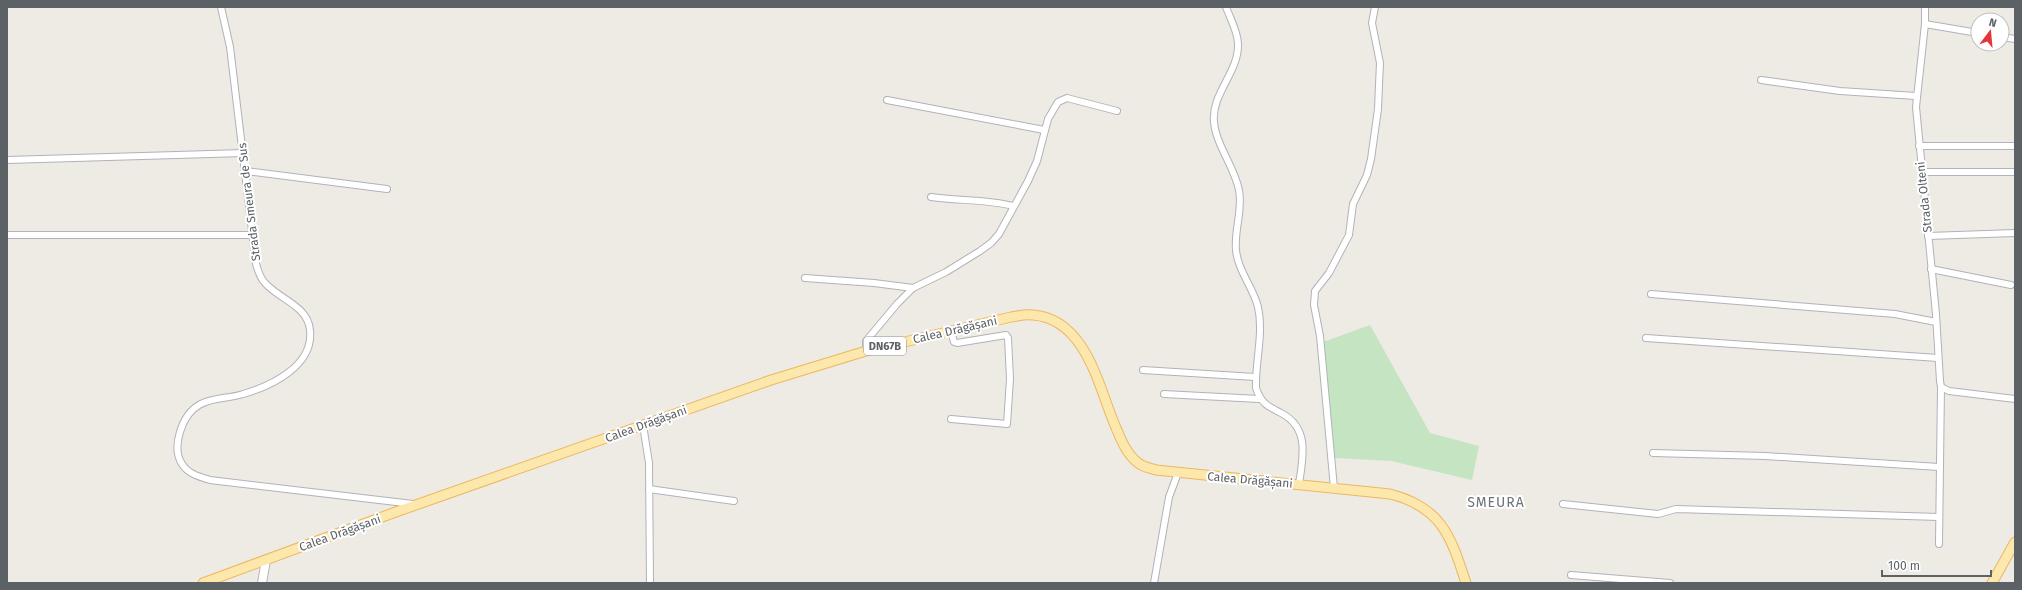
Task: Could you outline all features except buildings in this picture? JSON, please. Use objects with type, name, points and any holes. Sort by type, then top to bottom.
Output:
[{"type":"main road","name":"Calea Drăgășani","points":[[203,583],[417,505],[771,380],[866,351],[1011,316],[1033,315],[1052,320],[1070,332],[1084,350],[1120,437],[1130,456],[1146,467],[1178,473],[1390,494],[1405,498],[1426,509],[1443,526],[1450,538],[1466,583]]},
{"type":"main road","points":[[1992,583],[2015,542]]},
{"type":"street","name":"Strada Smeura de Sus","points":[[221,7],[228,34],[259,274],[264,283],[303,313],[310,330],[309,344],[302,361],[278,378],[242,395],[210,400],[190,411],[179,437],[178,454],[182,464],[188,471],[198,477],[210,480],[417,505]]},
{"type":"street","points":[[1226,7],[1236,35],[1238,50],[1236,60],[1215,109],[1214,122],[1218,137],[1239,188],[1240,198],[1236,247],[1239,263],[1258,307],[1259,320],[1255,377],[1256,388],[1259,399],[1266,406],[1290,419],[1302,436],[1303,446],[1299,484]]},
{"type":"street","points":[[1334,488],[1320,336],[1314,305],[1315,291],[1331,268],[1349,235],[1353,204],[1367,175],[1371,159],[1378,110],[1380,63],[1372,23],[1375,7]]},
{"type":"street","name":"Strada Olteni","points":[[1925,7],[1925,24],[1916,96],[1919,146],[1941,386],[1939,544]]},
{"type":"street","points":[[1925,24],[1970,32]]},
{"type":"street","points":[[1761,80],[1840,91],[1916,96]]},
{"type":"street","points":[[866,351],[866,341],[913,288],[946,272],[991,243],[1004,226],[1028,181],[1037,161],[1044,130],[1050,114],[1058,102],[1067,98],[1117,111]]},
{"type":"street","points":[[887,100],[1044,130]]},
{"type":"street","points":[[1919,146],[2015,146]]},
{"type":"street","points":[[7,160],[244,154]]},
{"type":"street","points":[[246,171],[387,189]]},
{"type":"street","points":[[1922,172],[2015,172]]},
{"type":"street","points":[[931,197],[955,201],[998,202],[1014,206]]},
{"type":"street","points":[[1928,236],[2015,233]]},
{"type":"street","points":[[7,235],[253,235]]},
{"type":"street","points":[[1931,269],[2011,285]]},
{"type":"street","points":[[805,278],[874,282],[913,288]]},
{"type":"street","points":[[1651,294],[1895,314],[1936,322]]},
{"type":"street","points":[[951,331],[954,342],[957,343],[1006,335],[1008,338],[1010,379],[1008,424],[951,419]]},
{"type":"street","points":[[1646,338],[1938,358]]},
{"type":"street","points":[[1143,370],[1255,377]]},
{"type":"street","points":[[1941,386],[1949,390],[2015,400]]},
{"type":"street","points":[[1164,394],[1259,399]]},
{"type":"street","points":[[643,425],[649,463],[650,583]]},
{"type":"street","points":[[1653,453],[1765,456],[1939,467]]},
{"type":"street","points":[[1154,583],[1168,497],[1178,473]]},
{"type":"street","points":[[649,489],[734,501]]},
{"type":"street","points":[[1563,504],[1658,514],[1676,509],[1939,517]]},
{"type":"street","points":[[262,583],[266,560]]},
{"type":"street","points":[[1571,575],[1670,583]]},
{"type":"green space","points":[[1370,325],[1430,433],[1479,446],[1472,480],[1391,461],[1335,458],[1323,342]]},
{"type":"district","name":"SMEURA","points":[[1496,502]]}]
